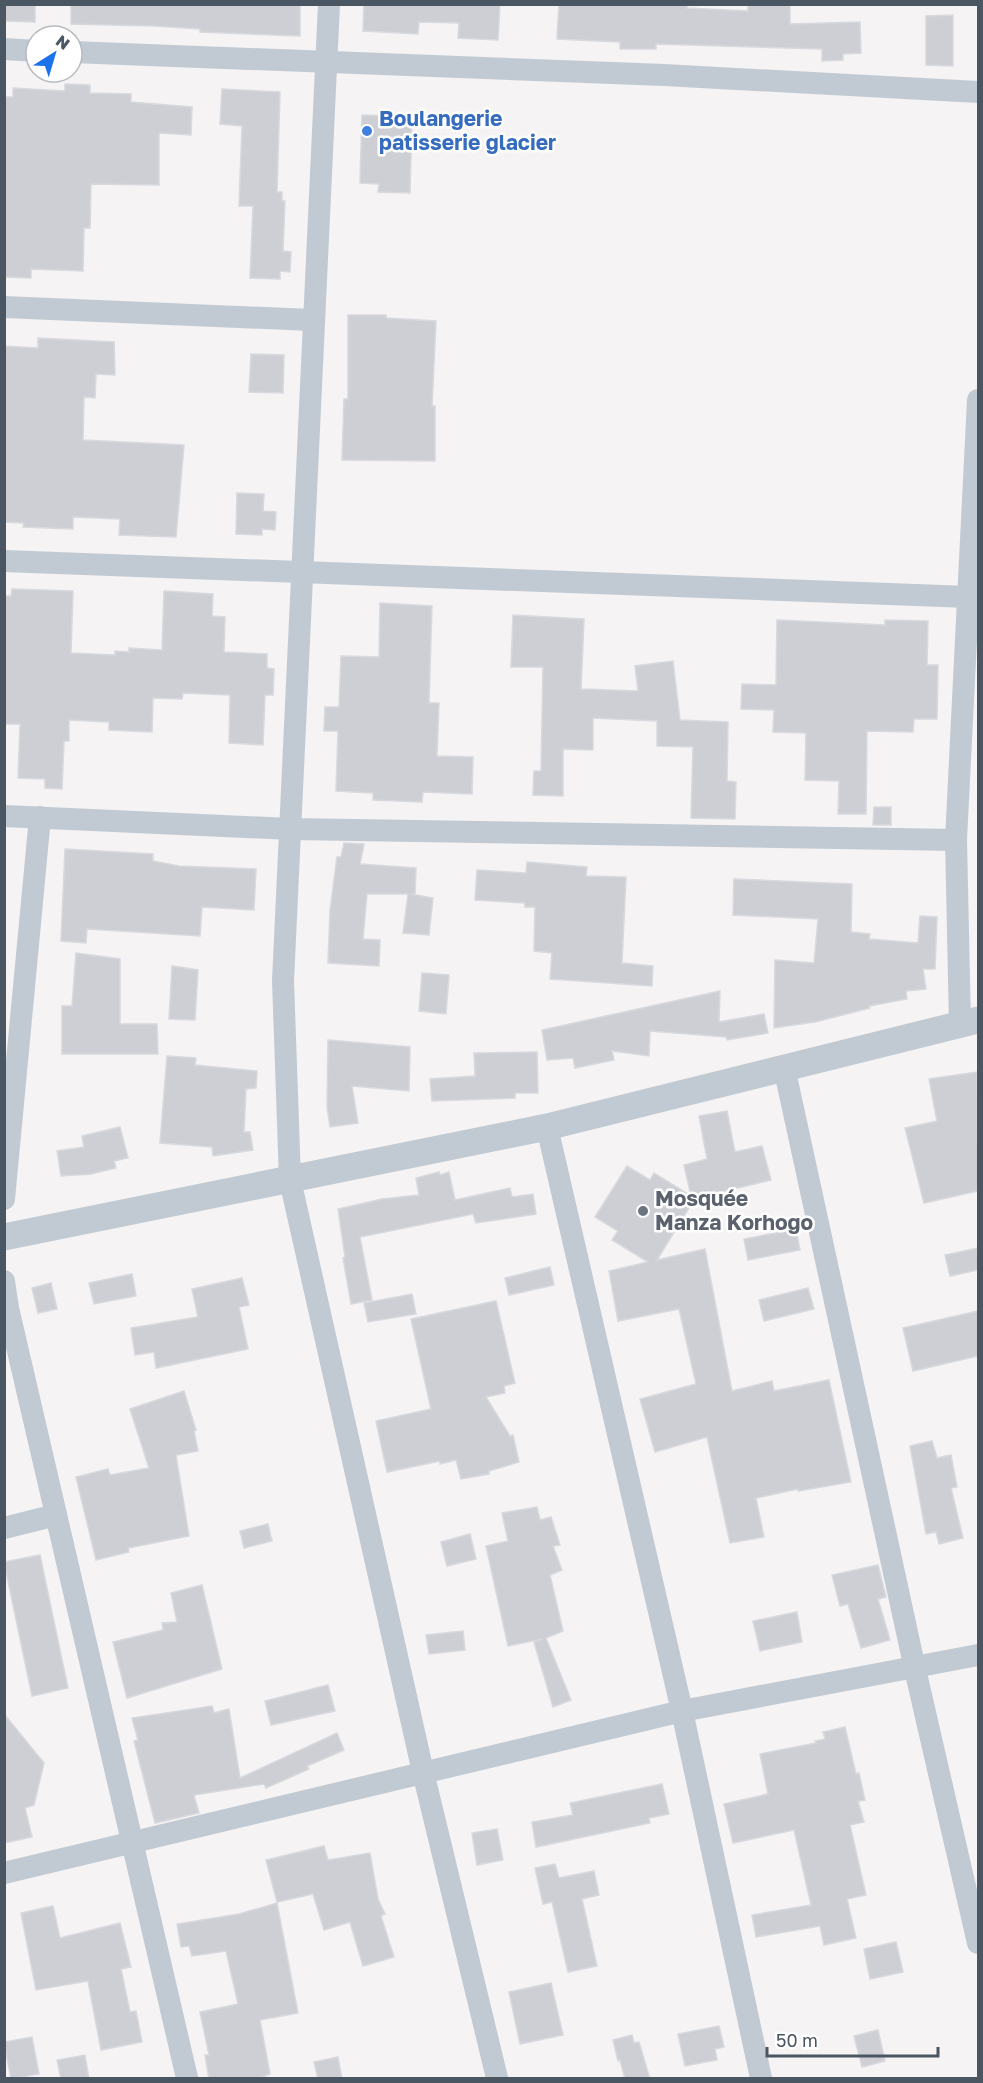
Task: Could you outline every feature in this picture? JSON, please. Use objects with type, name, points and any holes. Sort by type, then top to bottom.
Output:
[{"type":"street","points":[[329,4],[312,321],[283,981],[290,1180],[423,1772],[497,2079]]},
{"type":"street","points":[[4,50],[24,51]]},
{"type":"street","points":[[84,52],[664,75],[978,92]]},
{"type":"street","points":[[4,307],[312,321]]},
{"type":"street","points":[[4,1237],[547,1128],[969,1022],[956,840],[978,400]]},
{"type":"street","points":[[4,561],[969,597]]},
{"type":"street","points":[[4,816],[291,829],[956,840]]},
{"type":"street","points":[[4,1199],[40,817]]},
{"type":"street","points":[[784,1067],[915,1668],[978,1943]]},
{"type":"street","points":[[547,1128],[682,1712],[761,2079]]},
{"type":"street","points":[[4,1281],[8,1308],[135,1844],[188,2079]]},
{"type":"street","points":[[4,1528],[56,1515]]},
{"type":"street","points":[[4,1873],[135,1844],[423,1772],[682,1712],[978,1655]]},
{"type":"building","points":[[4,4],[35,4],[35,22],[4,21]]},
{"type":"building","points":[[71,4],[300,4],[300,36],[200,32],[200,29],[155,26],[71,24]]},
{"type":"building","points":[[364,4],[500,4],[498,40],[458,38],[459,23],[419,22],[418,34],[363,31]]},
{"type":"building","points":[[559,4],[687,4],[687,8],[748,11],[748,4],[790,4],[790,24],[860,22],[861,53],[843,54],[843,60],[822,61],[822,49],[656,44],[656,49],[620,49],[620,42],[557,39]]},
{"type":"building","points":[[953,15],[953,66],[926,65],[926,16]]},
{"type":"building","points":[[65,84],[90,85],[90,93],[131,94],[131,102],[192,107],[191,135],[159,133],[159,185],[91,184],[90,228],[84,228],[83,271],[31,269],[31,278],[4,277],[4,97],[13,97],[13,88],[65,91]]},
{"type":"building","points":[[222,89],[280,92],[277,192],[282,192],[282,201],[285,201],[283,251],[291,252],[290,272],[280,271],[280,279],[250,278],[253,206],[239,206],[242,126],[220,124]]},
{"type":"building","points":[[362,115],[412,117],[410,193],[378,192],[379,184],[360,183]]},
{"type":"building","points":[[348,315],[386,315],[386,318],[436,321],[432,406],[435,406],[435,461],[342,460],[344,399],[348,399]]},
{"type":"building","points":[[38,338],[114,342],[115,375],[96,374],[95,398],[84,397],[83,440],[184,445],[176,537],[119,535],[120,519],[73,517],[73,529],[23,527],[24,523],[4,522],[4,346],[38,348]]},
{"type":"building","points":[[251,354],[284,355],[283,393],[249,392]]},
{"type":"building","points":[[237,493],[264,494],[263,511],[276,512],[275,530],[262,529],[262,535],[236,534]]},
{"type":"building","points":[[12,589],[73,591],[71,653],[115,655],[115,651],[129,652],[129,648],[162,650],[164,591],[213,594],[212,616],[225,617],[224,652],[267,654],[267,668],[274,669],[273,695],[265,695],[263,745],[229,743],[230,695],[183,693],[182,699],[153,698],[152,732],[109,730],[109,722],[69,720],[69,741],[64,741],[62,789],[45,788],[45,779],[18,778],[20,724],[4,724],[4,596],[11,596]]},
{"type":"building","points":[[380,603],[432,606],[429,703],[439,703],[437,756],[473,757],[472,794],[423,792],[422,802],[373,800],[373,793],[336,791],[338,731],[324,731],[325,707],[339,707],[341,656],[379,657]]},
{"type":"building","points":[[513,615],[584,619],[581,689],[638,691],[635,666],[673,661],[680,720],[728,722],[727,781],[736,782],[735,819],[691,818],[693,747],[657,746],[657,721],[593,718],[593,750],[563,749],[563,796],[533,795],[534,771],[541,771],[543,667],[511,667]]},
{"type":"building","points":[[777,620],[885,625],[885,620],[928,621],[927,665],[938,665],[937,719],[914,719],[913,732],[867,731],[866,814],[838,814],[839,781],[805,780],[806,733],[773,732],[774,710],[741,709],[742,684],[776,685]]},
{"type":"building","points":[[874,807],[891,807],[891,825],[873,825]]},
{"type":"building","points":[[344,843],[364,844],[360,864],[416,868],[415,894],[411,894],[433,898],[429,935],[403,933],[408,894],[367,894],[363,939],[380,940],[379,966],[328,963],[330,910],[337,857],[341,857]]},
{"type":"building","points":[[65,849],[153,854],[153,861],[179,866],[256,869],[254,910],[202,907],[200,936],[87,929],[86,943],[61,941]]},
{"type":"building","points":[[527,862],[587,867],[586,876],[626,877],[622,963],[653,966],[652,986],[550,979],[552,953],[534,951],[535,907],[525,907],[525,903],[475,900],[477,870],[526,873]]},
{"type":"building","points":[[734,879],[852,884],[851,932],[870,934],[869,939],[918,943],[920,916],[937,917],[935,969],[923,969],[926,989],[906,991],[907,999],[869,1006],[870,1008],[815,1022],[774,1028],[775,960],[814,963],[818,919],[733,915]]},
{"type":"building","points":[[76,953],[120,959],[120,1024],[157,1024],[158,1054],[62,1054],[62,1006],[72,1006]]},
{"type":"building","points":[[172,966],[198,970],[195,1020],[169,1019]]},
{"type":"building","points":[[422,973],[449,975],[446,1014],[419,1011]]},
{"type":"building","points":[[720,991],[719,1022],[764,1014],[768,1033],[727,1040],[726,1037],[650,1031],[649,1056],[612,1051],[614,1060],[575,1068],[573,1058],[547,1060],[542,1030]]},
{"type":"building","points":[[328,1040],[410,1047],[409,1091],[352,1086],[358,1123],[330,1127],[327,1107]]},
{"type":"building","points":[[537,1052],[538,1093],[515,1093],[515,1098],[432,1101],[430,1079],[475,1076],[474,1053]]},
{"type":"building","points":[[167,1056],[196,1058],[195,1065],[257,1071],[256,1088],[246,1089],[244,1132],[250,1132],[253,1150],[213,1156],[212,1147],[160,1143]]},
{"type":"building","points":[[977,1072],[978,1191],[924,1203],[905,1128],[937,1121],[929,1079]]},
{"type":"building","points":[[727,1111],[735,1152],[762,1146],[771,1180],[695,1198],[657,1260],[705,1249],[732,1391],[772,1381],[774,1391],[829,1380],[851,1482],[798,1491],[798,1489],[756,1498],[764,1537],[730,1543],[707,1437],[655,1452],[640,1399],[696,1384],[679,1309],[618,1321],[609,1271],[648,1262],[612,1240],[618,1231],[595,1217],[627,1166],[650,1180],[654,1173],[691,1196],[684,1165],[707,1159],[699,1116]]},
{"type":"building","points":[[120,1127],[128,1158],[114,1161],[116,1168],[91,1174],[61,1176],[57,1151],[84,1147],[82,1136]]},
{"type":"building","points":[[439,1172],[440,1175],[449,1172],[455,1200],[510,1188],[512,1197],[533,1194],[536,1214],[476,1223],[473,1214],[360,1237],[372,1300],[351,1304],[338,1209],[382,1199],[419,1195],[416,1178]]},
{"type":"building","points":[[796,1229],[800,1250],[748,1260],[744,1239]]},
{"type":"building","points":[[978,1248],[978,1270],[950,1276],[945,1255]]},
{"type":"building","points":[[550,1267],[554,1285],[509,1295],[505,1278]]},
{"type":"building","points":[[132,1274],[136,1296],[94,1304],[89,1283]]},
{"type":"building","points":[[242,1278],[249,1305],[239,1307],[248,1349],[156,1368],[154,1352],[135,1355],[131,1328],[198,1317],[192,1289]]},
{"type":"building","points":[[51,1283],[57,1309],[38,1313],[32,1288]]},
{"type":"building","points":[[808,1288],[814,1309],[764,1321],[759,1300]]},
{"type":"building","points":[[412,1294],[416,1314],[368,1322],[364,1303]]},
{"type":"building","points":[[496,1301],[515,1383],[504,1386],[505,1393],[486,1397],[510,1436],[513,1435],[519,1462],[489,1471],[489,1474],[461,1479],[456,1460],[387,1472],[376,1421],[431,1409],[411,1319]]},
{"type":"building","points":[[978,1311],[978,1356],[913,1371],[903,1328]]},
{"type":"building","points":[[184,1391],[196,1430],[194,1431],[198,1451],[176,1455],[189,1536],[128,1548],[129,1552],[96,1560],[76,1477],[108,1469],[110,1475],[149,1468],[130,1409]]},
{"type":"building","points":[[932,1441],[937,1458],[951,1455],[957,1487],[951,1488],[963,1538],[939,1544],[936,1532],[926,1534],[910,1446]]},
{"type":"building","points":[[537,1507],[540,1520],[551,1517],[560,1545],[553,1546],[562,1570],[550,1575],[563,1631],[546,1638],[571,1700],[553,1707],[534,1642],[542,1639],[508,1646],[486,1546],[508,1541],[502,1513]]},
{"type":"building","points":[[268,1524],[272,1541],[244,1548],[240,1531]]},
{"type":"building","points":[[470,1534],[476,1559],[447,1566],[441,1542]]},
{"type":"building","points":[[40,1555],[68,1688],[32,1696],[4,1562]]},
{"type":"building","points":[[878,1565],[886,1597],[878,1599],[890,1640],[861,1648],[848,1604],[840,1606],[832,1575]]},
{"type":"building","points":[[202,1585],[222,1669],[127,1698],[113,1642],[163,1630],[162,1623],[177,1622],[171,1593]]},
{"type":"building","points":[[797,1612],[802,1642],[760,1651],[753,1621]]},
{"type":"building","points":[[463,1631],[465,1650],[429,1654],[426,1635]]},
{"type":"building","points":[[328,1685],[335,1711],[271,1725],[265,1701]]},
{"type":"building","points":[[212,1706],[214,1713],[229,1709],[240,1778],[337,1733],[344,1750],[307,1766],[309,1769],[266,1788],[264,1784],[194,1795],[199,1813],[155,1823],[134,1741],[138,1740],[132,1718]]},
{"type":"building","points":[[4,1714],[44,1763],[34,1805],[25,1808],[32,1837],[4,1843]]},
{"type":"building","points":[[845,1727],[856,1774],[859,1773],[865,1800],[858,1801],[864,1822],[850,1825],[866,1895],[847,1899],[856,1938],[824,1945],[820,1926],[756,1937],[752,1915],[811,1905],[794,1830],[733,1843],[724,1804],[768,1794],[760,1754],[816,1743],[815,1741],[825,1739],[823,1732]]},
{"type":"building","points":[[662,1784],[669,1814],[649,1818],[650,1823],[536,1847],[532,1822],[573,1815],[570,1803]]},
{"type":"building","points":[[497,1829],[503,1860],[477,1865],[472,1833]]},
{"type":"building","points":[[324,1846],[328,1860],[370,1853],[378,1899],[385,1914],[381,1916],[394,1957],[363,1966],[350,1922],[324,1930],[313,1894],[277,1902],[266,1860]]},
{"type":"building","points":[[555,1864],[559,1878],[594,1871],[599,1895],[582,1899],[597,1966],[568,1972],[552,1902],[543,1904],[535,1868]]},
{"type":"building","points":[[277,1903],[298,2013],[260,2020],[270,2074],[257,2079],[209,2079],[205,2055],[209,2055],[200,2012],[238,2004],[226,1951],[192,1956],[189,1946],[181,1947],[177,1924],[239,1914]]},
{"type":"building","points":[[53,1906],[60,1938],[120,1923],[131,1967],[121,1969],[130,2012],[136,2011],[142,2042],[101,2050],[88,1981],[36,1990],[21,1913]]},
{"type":"building","points":[[896,1942],[903,1972],[870,1979],[864,1949]]},
{"type":"building","points":[[551,1983],[563,2035],[520,2044],[509,1992]]},
{"type":"building","points":[[719,2026],[724,2047],[715,2049],[717,2060],[685,2066],[678,2034]]},
{"type":"building","points":[[878,2030],[885,2061],[862,2067],[854,2036]]},
{"type":"building","points":[[632,2035],[634,2043],[639,2042],[650,2079],[625,2079],[613,2040]]},
{"type":"building","points":[[32,2037],[39,2074],[11,2079],[4,2042]]},
{"type":"building","points":[[85,2055],[89,2079],[61,2079],[57,2060]]},
{"type":"building","points":[[338,2057],[342,2079],[318,2079],[314,2062]]},
{"type":"place","name":"Boulangerie patisserie glacier","points":[[367,131]]},
{"type":"place","name":"Mosquée Manza Korhogo","points":[[643,1211]]}]
